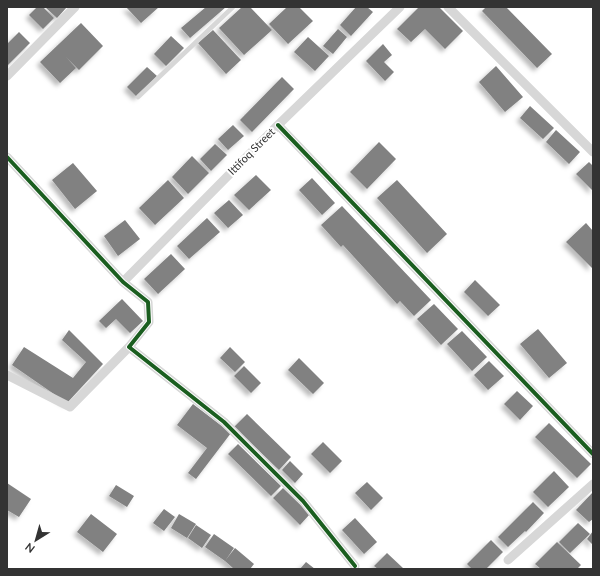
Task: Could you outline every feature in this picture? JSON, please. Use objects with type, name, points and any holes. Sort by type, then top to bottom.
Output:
[{"type":"street","points":[[7,76],[75,7]]},
{"type":"street","name":"Ittifoq Street","points":[[123,282],[278,125],[400,7]]},
{"type":"street","points":[[448,7],[593,152]]},
{"type":"street","points":[[278,125],[593,454]]},
{"type":"street","points":[[7,157],[123,282],[148,302],[149,322],[129,347],[70,407],[7,375]]},
{"type":"street","points":[[129,347],[224,422],[304,501],[355,568]]},
{"type":"street","points":[[508,560],[593,484]]},
{"type":"lane","points":[[138,97],[234,7]]},
{"type":"building","points":[[37,7],[43,7],[54,18],[43,29],[29,15]]},
{"type":"building","points":[[45,7],[67,7],[57,18]]},
{"type":"building","points":[[126,7],[159,7],[141,23]]},
{"type":"building","points":[[206,7],[226,7],[190,38],[181,28]]},
{"type":"building","points":[[242,7],[250,7],[272,30],[244,55],[219,28]]},
{"type":"building","points":[[287,7],[299,7],[313,21],[288,44],[269,24]]},
{"type":"building","points":[[356,7],[367,7],[373,12],[351,36],[340,25]]},
{"type":"building","points":[[419,7],[439,7],[463,31],[445,49],[425,29],[411,42],[397,29]]},
{"type":"building","points":[[486,7],[506,7],[552,54],[537,68],[482,11]]},
{"type":"building","points":[[81,23],[103,46],[79,70],[66,57],[76,68],[60,83],[40,62]]},
{"type":"building","points":[[338,29],[347,37],[333,54],[323,46]]},
{"type":"building","points":[[213,30],[241,60],[226,74],[198,43]]},
{"type":"building","points":[[19,32],[30,43],[7,66],[7,44]]},
{"type":"building","points":[[171,36],[184,48],[166,66],[154,54]]},
{"type":"building","points":[[308,37],[329,56],[315,71],[294,52]]},
{"type":"building","points":[[383,44],[392,55],[384,62],[394,72],[385,81],[366,61]]},
{"type":"building","points":[[496,66],[523,97],[505,112],[479,82]]},
{"type":"building","points":[[147,67],[157,76],[137,97],[127,87]]},
{"type":"building","points":[[282,77],[294,89],[252,132],[240,120]]},
{"type":"building","points":[[530,106],[554,128],[543,139],[520,118]]},
{"type":"building","points":[[233,125],[244,136],[228,150],[218,139]]},
{"type":"building","points":[[556,130],[580,152],[569,164],[546,142]]},
{"type":"building","points":[[379,142],[396,159],[367,189],[350,172]]},
{"type":"building","points":[[215,144],[227,155],[211,171],[200,159]]},
{"type":"building","points":[[192,156],[209,173],[188,194],[172,177]]},
{"type":"building","points":[[589,162],[593,166],[593,191],[576,174]]},
{"type":"building","points":[[73,163],[97,191],[75,209],[52,180]]},
{"type":"building","points":[[256,175],[271,190],[249,210],[234,195]]},
{"type":"building","points":[[312,178],[335,203],[322,215],[299,190]]},
{"type":"building","points":[[168,180],[184,198],[155,225],[139,208]]},
{"type":"building","points":[[397,180],[447,234],[427,253],[377,198]]},
{"type":"building","points":[[229,200],[243,215],[228,228],[214,213]]},
{"type":"building","points":[[342,206],[431,300],[414,316],[400,301],[397,304],[343,245],[341,247],[321,225]]},
{"type":"building","points":[[207,218],[220,232],[189,259],[177,246]]},
{"type":"building","points":[[125,220],[140,239],[118,256],[104,236]]},
{"type":"building","points":[[586,223],[593,231],[592,268],[566,242]]},
{"type":"building","points":[[171,254],[185,269],[158,294],[144,279]]},
{"type":"building","points":[[475,280],[500,305],[488,316],[464,292]]},
{"type":"building","points":[[122,299],[143,321],[130,333],[116,319],[106,328],[99,321]]},
{"type":"building","points":[[434,304],[458,329],[441,345],[417,319]]},
{"type":"building","points":[[538,329],[567,363],[549,378],[520,344]]},
{"type":"building","points":[[69,330],[103,364],[67,403],[12,365],[24,347],[73,378],[86,362],[62,340]]},
{"type":"building","points":[[462,331],[487,357],[472,371],[447,344]]},
{"type":"building","points":[[230,347],[245,362],[235,372],[220,358]]},
{"type":"building","points":[[299,358],[324,383],[313,394],[288,370]]},
{"type":"building","points":[[489,361],[504,376],[488,390],[474,375]]},
{"type":"building","points":[[244,366],[261,383],[251,393],[234,376]]},
{"type":"building","points":[[517,391],[533,406],[520,420],[504,404]]},
{"type":"building","points":[[193,404],[231,433],[196,479],[188,473],[207,448],[177,425]]},
{"type":"building","points":[[247,414],[291,457],[279,470],[234,427]]},
{"type":"building","points":[[549,423],[591,464],[577,478],[535,437]]},
{"type":"building","points":[[323,442],[342,461],[330,473],[311,454]]},
{"type":"building","points":[[238,444],[281,486],[271,496],[228,454]]},
{"type":"building","points":[[290,461],[303,474],[295,483],[282,470]]},
{"type":"building","points":[[554,471],[569,487],[548,507],[533,492]]},
{"type":"building","points":[[367,482],[383,498],[371,510],[355,493]]},
{"type":"building","points":[[7,483],[31,499],[19,517],[7,510]]},
{"type":"building","points":[[116,485],[134,496],[127,507],[109,496]]},
{"type":"building","points":[[283,488],[310,514],[300,525],[273,498]]},
{"type":"building","points":[[593,492],[593,519],[589,522],[576,510]]},
{"type":"building","points":[[533,502],[544,513],[526,532],[525,531],[508,547],[498,537]]},
{"type":"building","points":[[164,509],[175,517],[164,531],[153,523]]},
{"type":"building","points":[[91,514],[117,534],[103,552],[77,532]]},
{"type":"building","points":[[179,514],[196,524],[187,538],[171,528]]},
{"type":"building","points":[[355,518],[377,542],[364,554],[342,530]]},
{"type":"building","points":[[578,523],[590,534],[570,553],[559,542]]},
{"type":"building","points":[[196,525],[211,535],[202,548],[188,538]]},
{"type":"building","points":[[593,531],[593,545],[587,539]]},
{"type":"building","points":[[214,534],[234,548],[225,561],[205,547]]},
{"type":"building","points":[[491,540],[503,552],[486,569],[472,569],[467,564]]},
{"type":"building","points":[[557,542],[581,565],[577,569],[541,569],[535,564]]},
{"type":"building","points":[[235,548],[254,564],[250,569],[234,569],[225,561]]},
{"type":"building","points":[[387,553],[404,569],[378,569],[374,566]]},
{"type":"building","points":[[306,562],[315,569],[300,569]]},
{"type":"cycle path","points":[[278,125],[593,454]]},
{"type":"cycle path","points":[[7,157],[123,282],[148,302],[149,322],[129,347],[224,422],[303,501],[355,566]]}]
